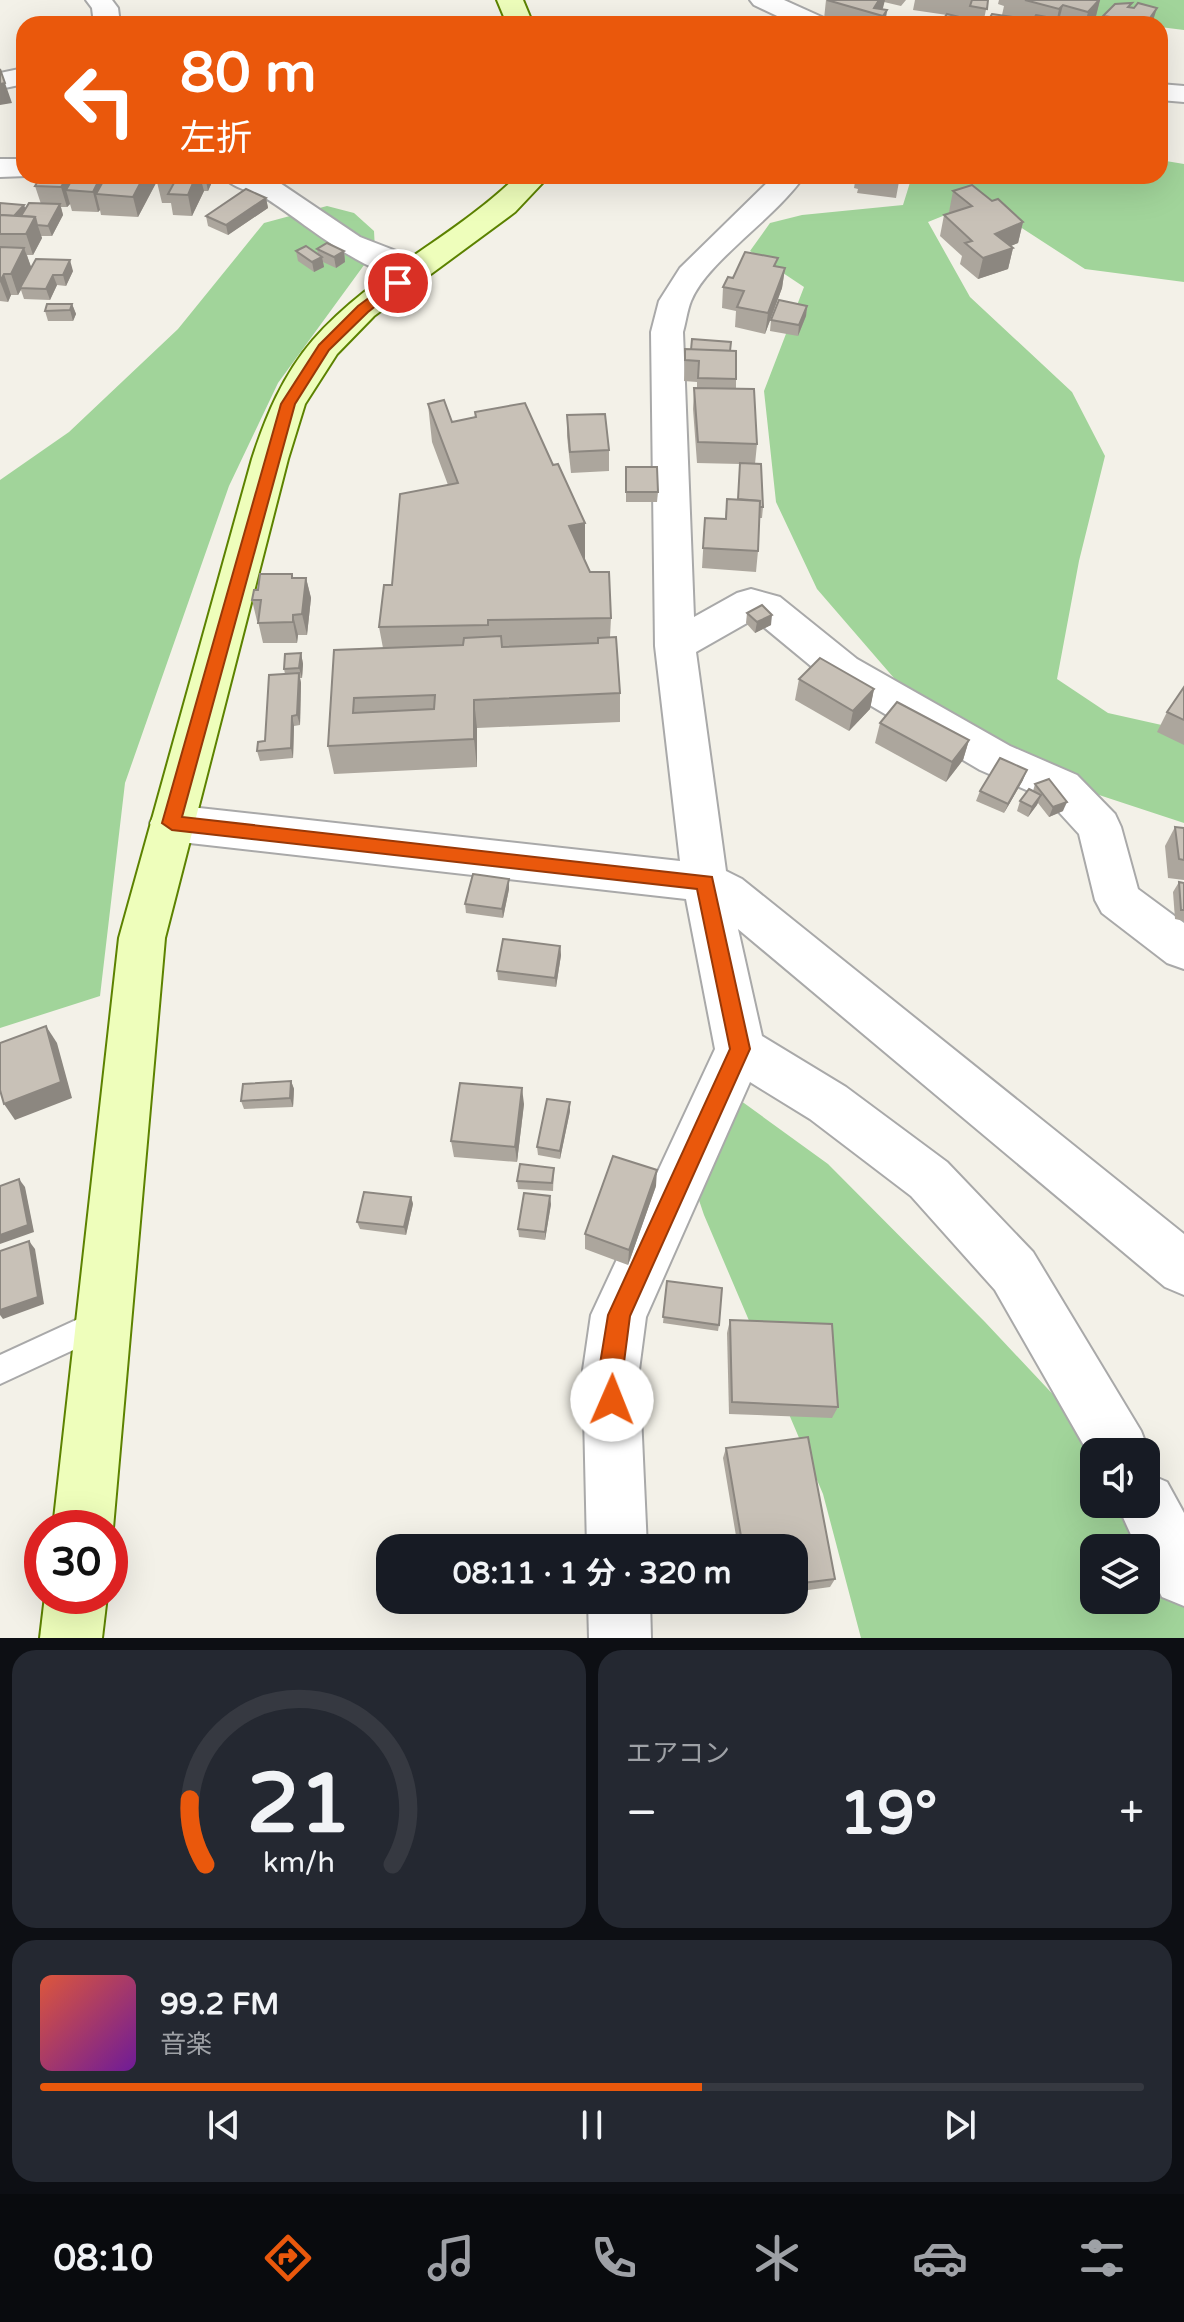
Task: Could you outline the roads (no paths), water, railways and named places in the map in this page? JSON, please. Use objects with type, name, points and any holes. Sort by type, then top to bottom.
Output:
[{"type":"street","points":[[763,0],[798,16]]},
{"type":"street","points":[[260,184],[281,192],[341,238],[366,252],[416,270]]},
{"type":"street","points":[[85,1510],[142,938],[288,404],[324,348],[363,309],[504,206],[526,184]]},
{"type":"street","points":[[617,1534],[611,1370],[619,1315],[740,1049],[705,882],[675,646],[667,332],[675,301],[691,275],[784,184]]},
{"type":"street","points":[[675,646],[751,603],[766,607],[843,670],[995,758],[1062,787],[1099,827],[1118,900],[1184,949]]},
{"type":"street","points":[[172,823],[705,882],[726,892],[1184,1268]]},
{"type":"street","points":[[740,1049],[828,1103],[929,1179],[1014,1271],[1112,1438]]},
{"type":"street","points":[[1154,1518],[1184,1575]]},
{"type":"street","points":[[71,1638],[74,1614]]},
{"type":"street","points":[[619,1614],[620,1638]]},
{"type":"lane","points":[[0,1370],[106,1320]]}]
